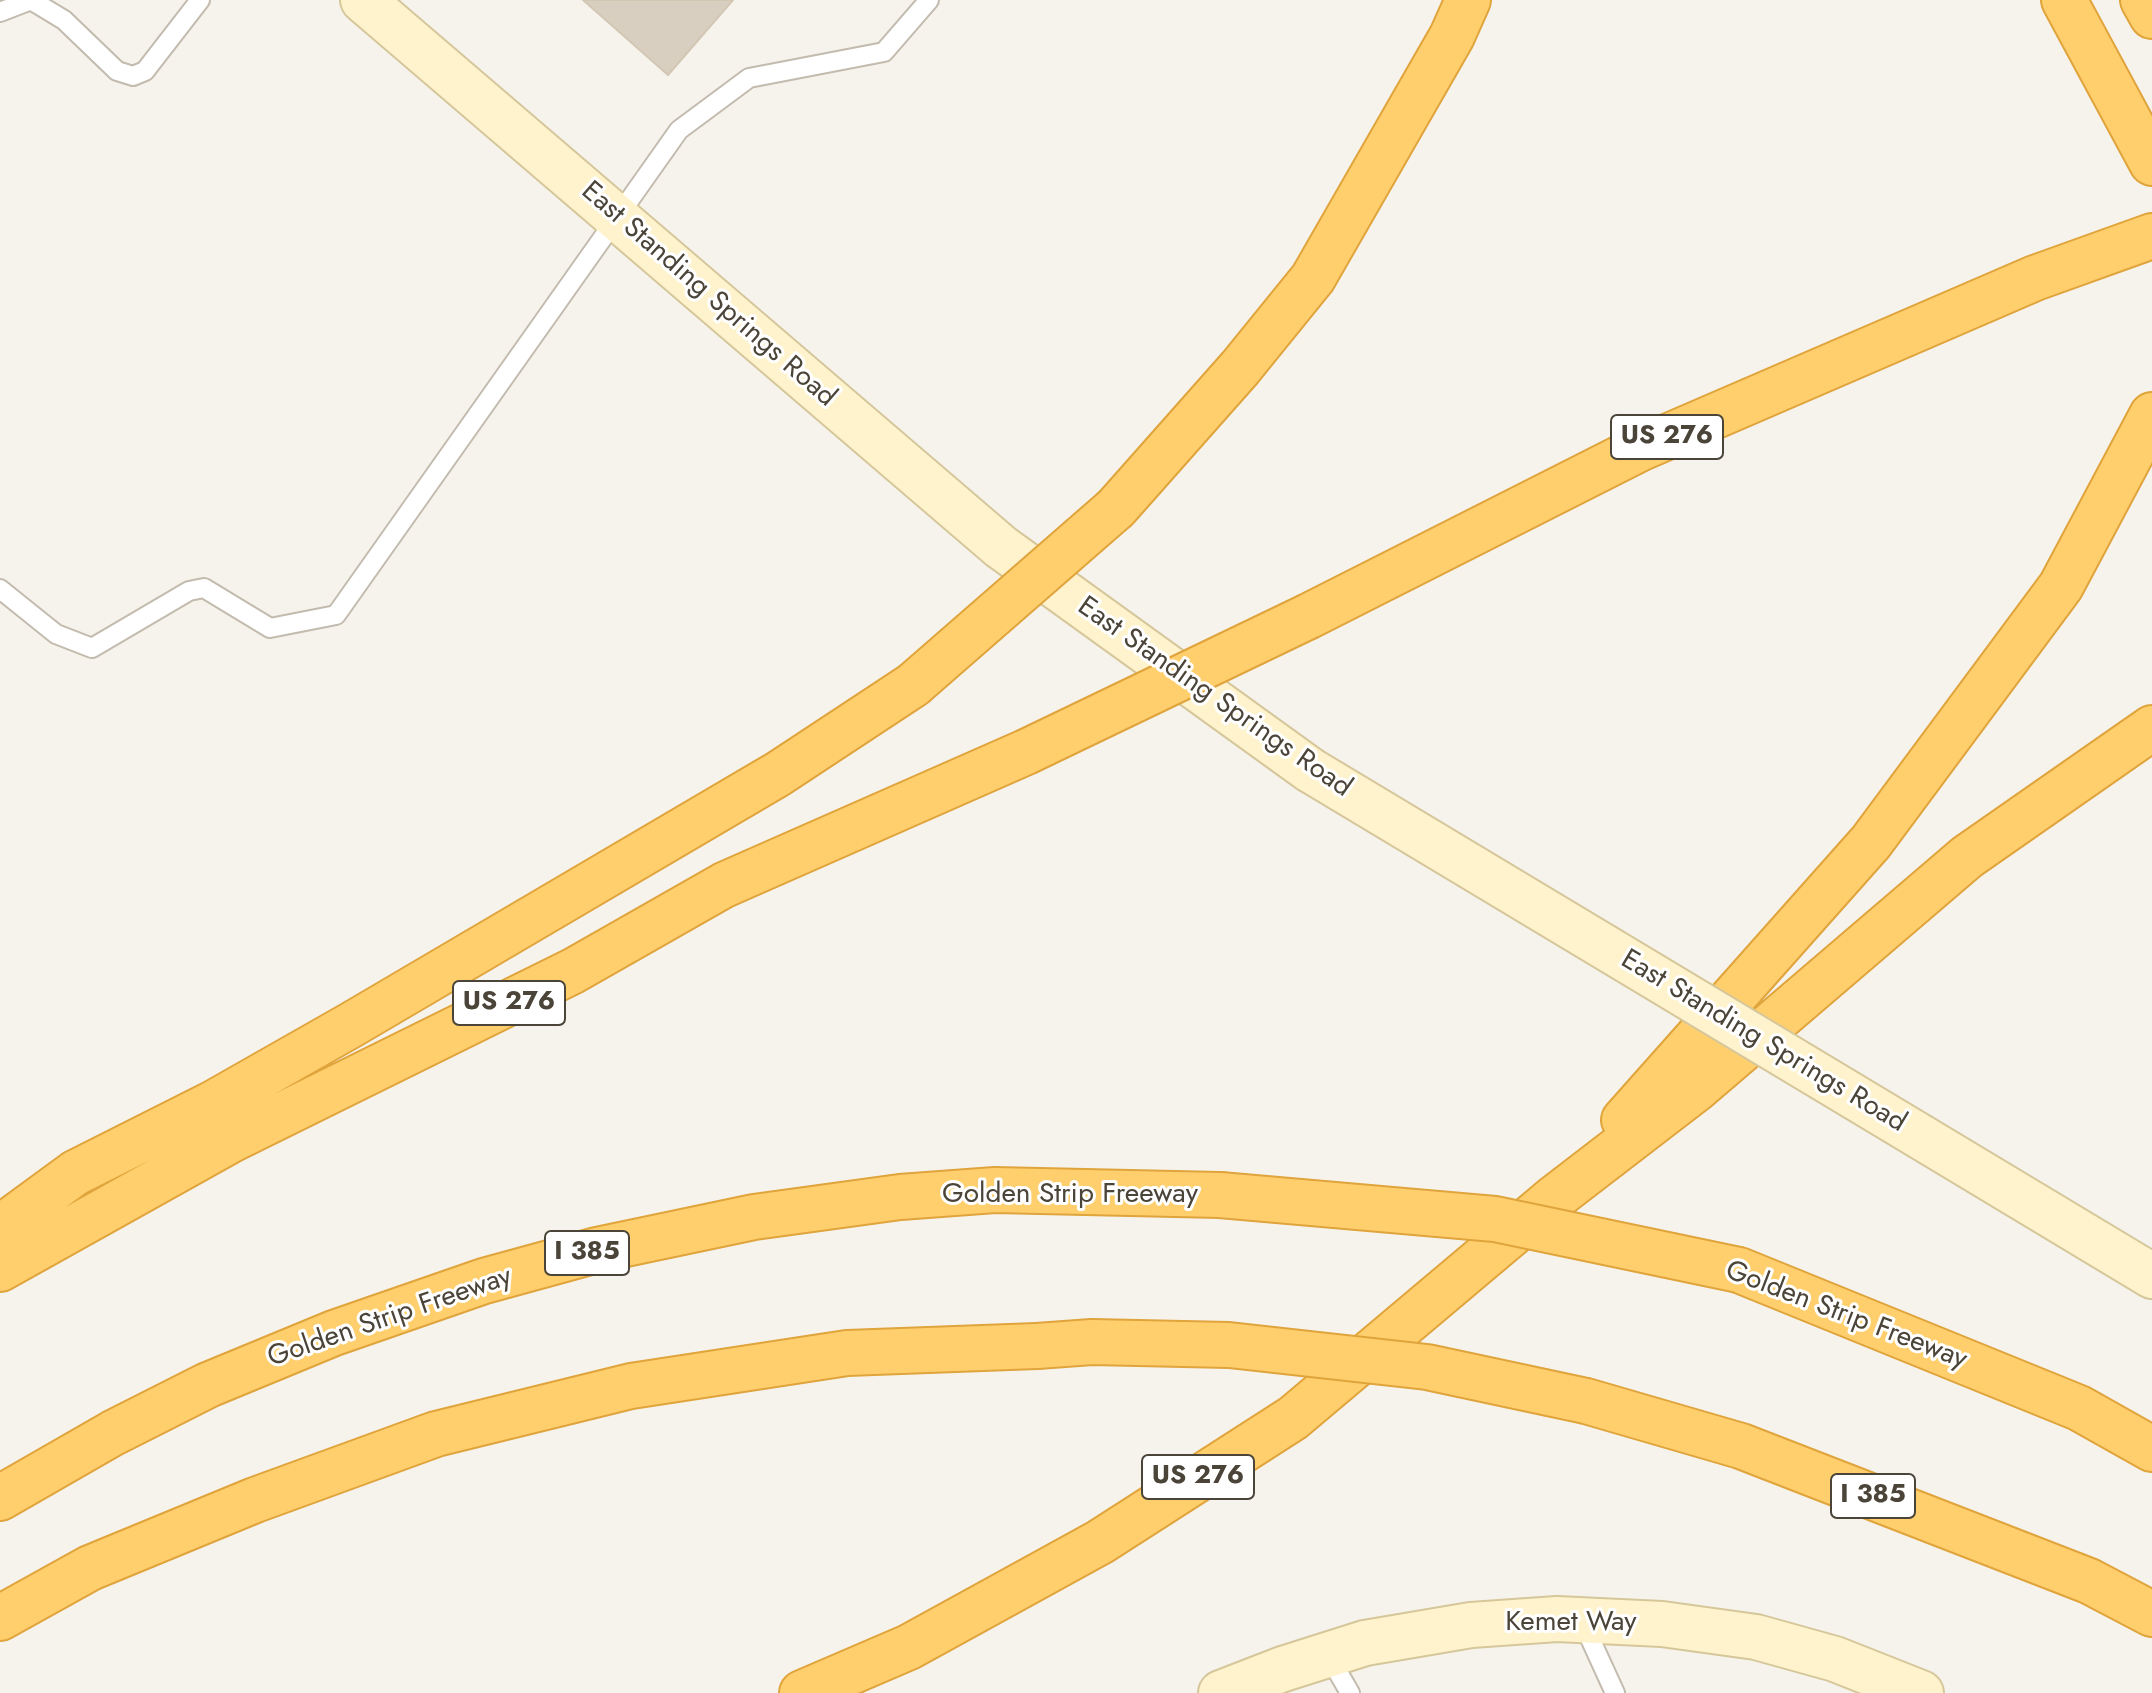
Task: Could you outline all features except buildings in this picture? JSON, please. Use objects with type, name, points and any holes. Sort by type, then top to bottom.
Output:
[{"type":"highway","points":[[1368,180],[1440,0]]},
{"type":"highway","points":[[0,1228],[75,1173],[212,1104],[351,1025],[778,774],[913,685],[1116,508],[1240,368],[1313,278],[1452,36],[1468,0]]},
{"type":"highway","points":[[2064,0],[2152,163]]},
{"type":"highway","points":[[2143,0],[2152,16]]},
{"type":"highway","name":"US 276","points":[[0,1269],[231,1140],[573,971],[724,885],[1026,752],[1309,616],[1639,449],[2035,278],[2152,236]]},
{"type":"highway","points":[[1553,1199],[1871,842],[2061,586],[2152,415]]},
{"type":"highway","name":"US 276","points":[[802,1693],[909,1647],[1100,1542],[1293,1418],[1553,1199],[1696,1089],[1967,857],[2148,732]]},
{"type":"highway","name":"Golden Strip Freeway","points":[[0,1498],[113,1433],[208,1385],[334,1333],[484,1281],[597,1250],[754,1217],[900,1197],[995,1190],[1220,1195],[1495,1219],[1739,1270],[2079,1408],[2152,1449]]},
{"type":"highway","name":"I 385","points":[[0,1618],[90,1568],[255,1500],[436,1434],[631,1386],[847,1353],[1092,1342],[1229,1345],[1427,1367],[1586,1401],[1741,1446],[2089,1581],[2152,1614]]},
{"type":"street","name":"East Standing Springs Road","points":[[363,0],[1001,547],[1310,770],[2152,1276]]},
{"type":"street","name":"Kemet Way","points":[[1221,1693],[1365,1643],[1471,1625],[1557,1619],[1662,1624],[1756,1637],[1835,1659],[1921,1693]]},
{"type":"lane","points":[[0,12],[31,0],[64,20],[117,71],[133,76],[145,71],[200,0]]},
{"type":"lane","points":[[0,589],[56,634],[92,648],[189,591],[204,588],[270,628],[336,615],[679,130],[749,78],[884,52],[929,0]]},
{"type":"lane","points":[[1582,1621],[1615,1693]]},
{"type":"lane","points":[[1328,1655],[1350,1693]]}]
